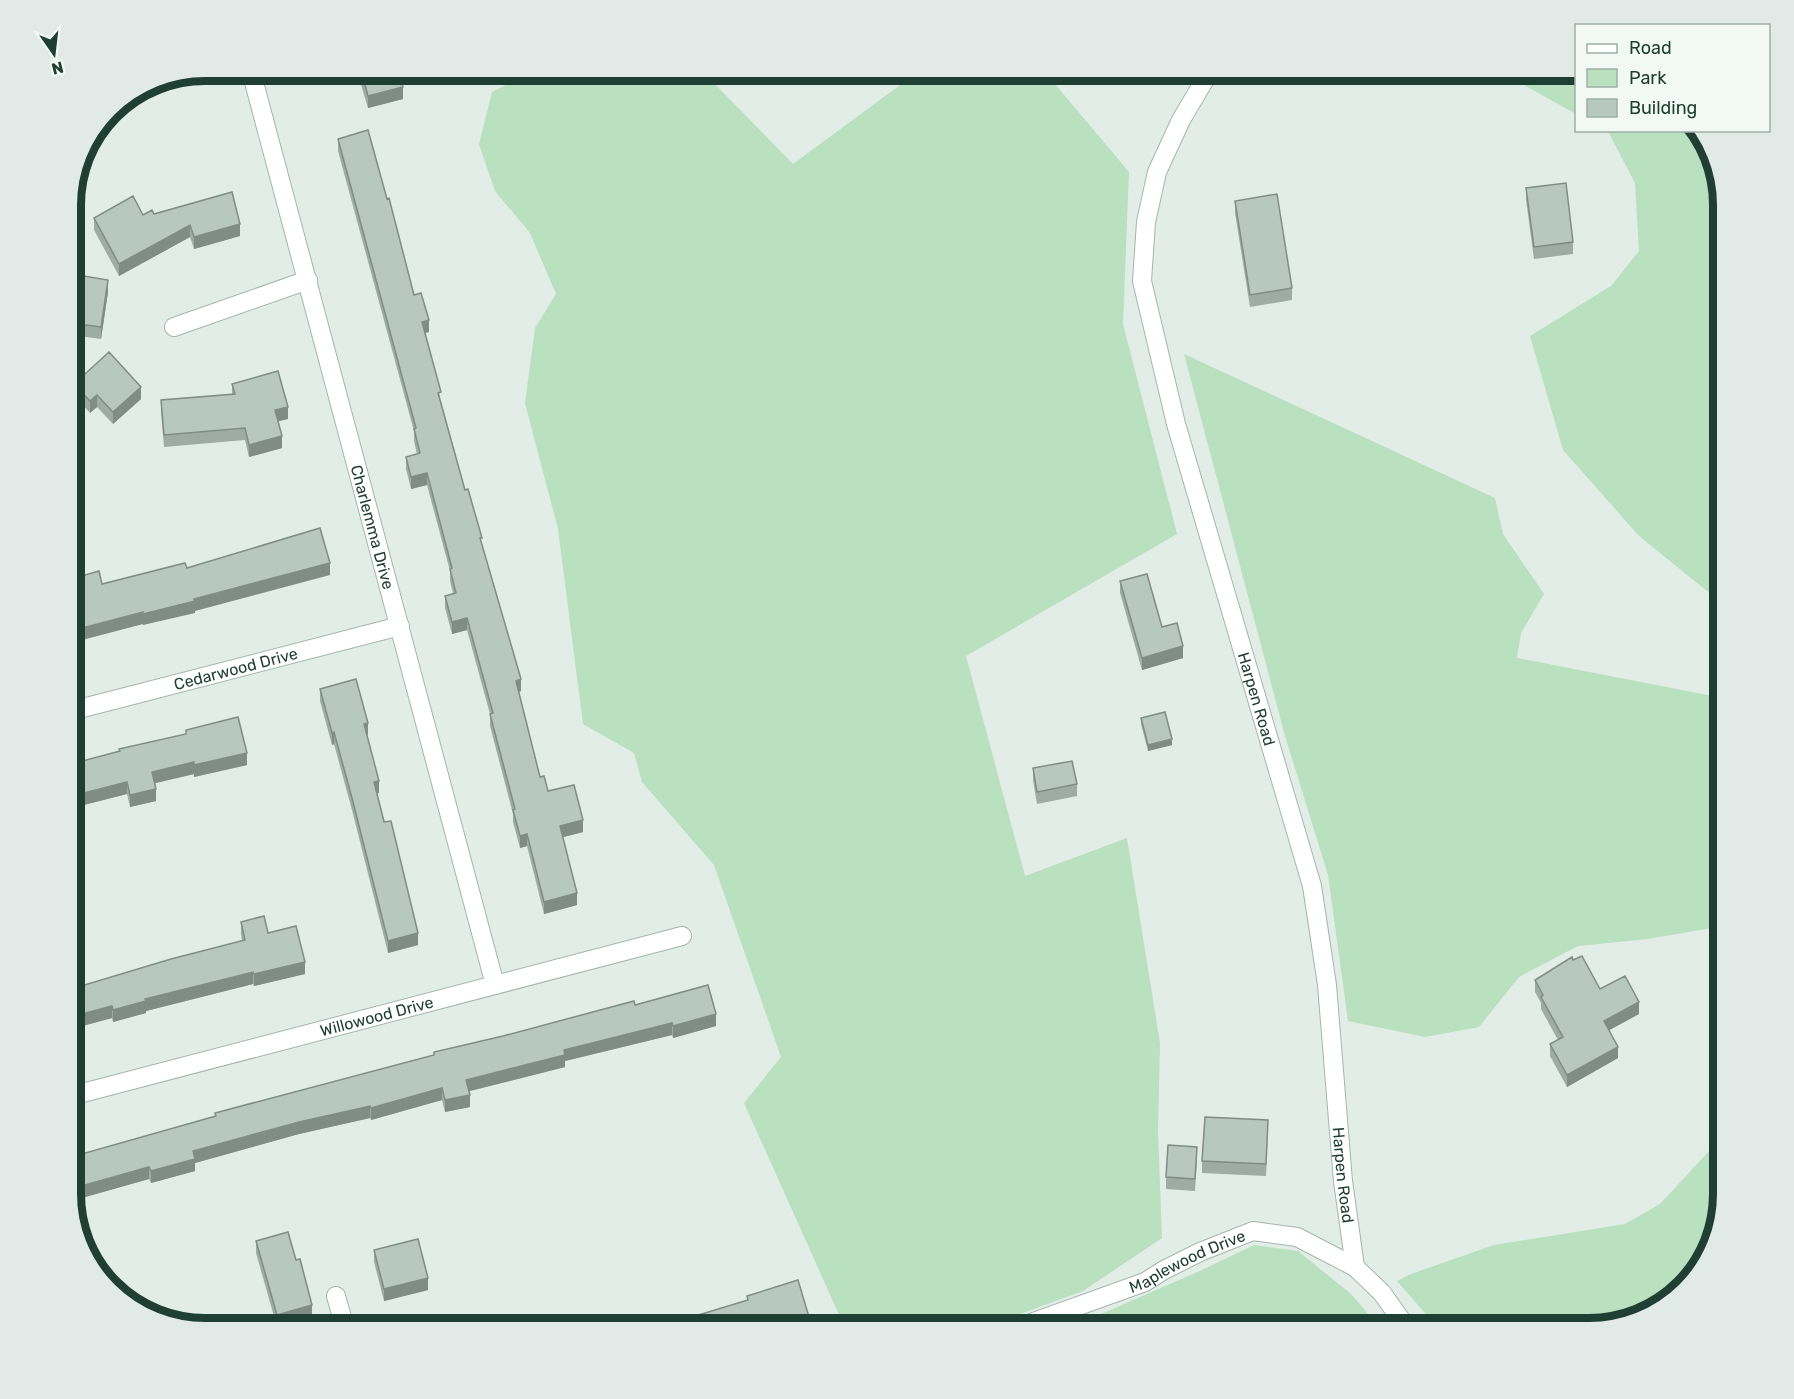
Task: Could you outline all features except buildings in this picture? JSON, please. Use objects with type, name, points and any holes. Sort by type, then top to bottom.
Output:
[{"type":"street","name":"Charlemma Drive","points":[[254,81],[495,985]]},
{"type":"street","name":"Harpen Road","points":[[1203,81],[1180,120],[1157,172],[1146,222],[1142,281],[1176,424],[1312,886],[1327,985],[1343,1181],[1355,1267]]},
{"type":"street","points":[[174,327],[308,280]]},
{"type":"street","name":"Cedarwood Drive","points":[[81,708],[400,626]]},
{"type":"street","name":"Willowood Drive","points":[[81,1093],[682,936]]},
{"type":"street","name":"Maplewood Drive","points":[[1047,1318],[1145,1282],[1200,1252],[1253,1231],[1297,1237],[1355,1267]]},
{"type":"street","points":[[1355,1267],[1382,1293],[1399,1318]]},
{"type":"street","points":[[336,1296],[342,1318]]},
{"type":"green space","points":[[513,81],[712,81],[793,164],[905,81],[1052,81],[1129,172],[1123,324],[1177,534],[966,656],[1025,876],[1127,838],[1160,1043],[1158,1131],[1162,1238],[1083,1291],[1009,1318],[841,1318],[744,1103],[781,1057],[714,865],[642,782],[634,753],[583,724],[558,529],[525,403],[535,328],[556,294],[530,233],[495,191],[479,144],[492,92]]},
{"type":"green space","points":[[1517,81],[1575,81],[1575,113]]},
{"type":"green space","points":[[1608,132],[1689,132],[1700,150],[1709,173],[1713,205],[1713,596],[1639,536],[1563,450],[1530,336],[1611,286],[1639,251],[1635,183]]},
{"type":"green space","points":[[1184,354],[1495,498],[1503,534],[1544,594],[1521,633],[1517,658],[1713,696],[1713,928],[1648,939],[1578,946],[1519,977],[1479,1027],[1425,1037],[1348,1021],[1328,875],[1285,736]]},
{"type":"green space","points":[[1713,1147],[1712,1210],[1704,1242],[1696,1256],[1677,1282],[1665,1292],[1644,1305],[1613,1316],[1429,1318],[1397,1281],[1494,1245],[1625,1224],[1660,1204]]},
{"type":"green space","points":[[1254,1245],[1298,1251],[1351,1294],[1370,1318],[1092,1318]]}]
